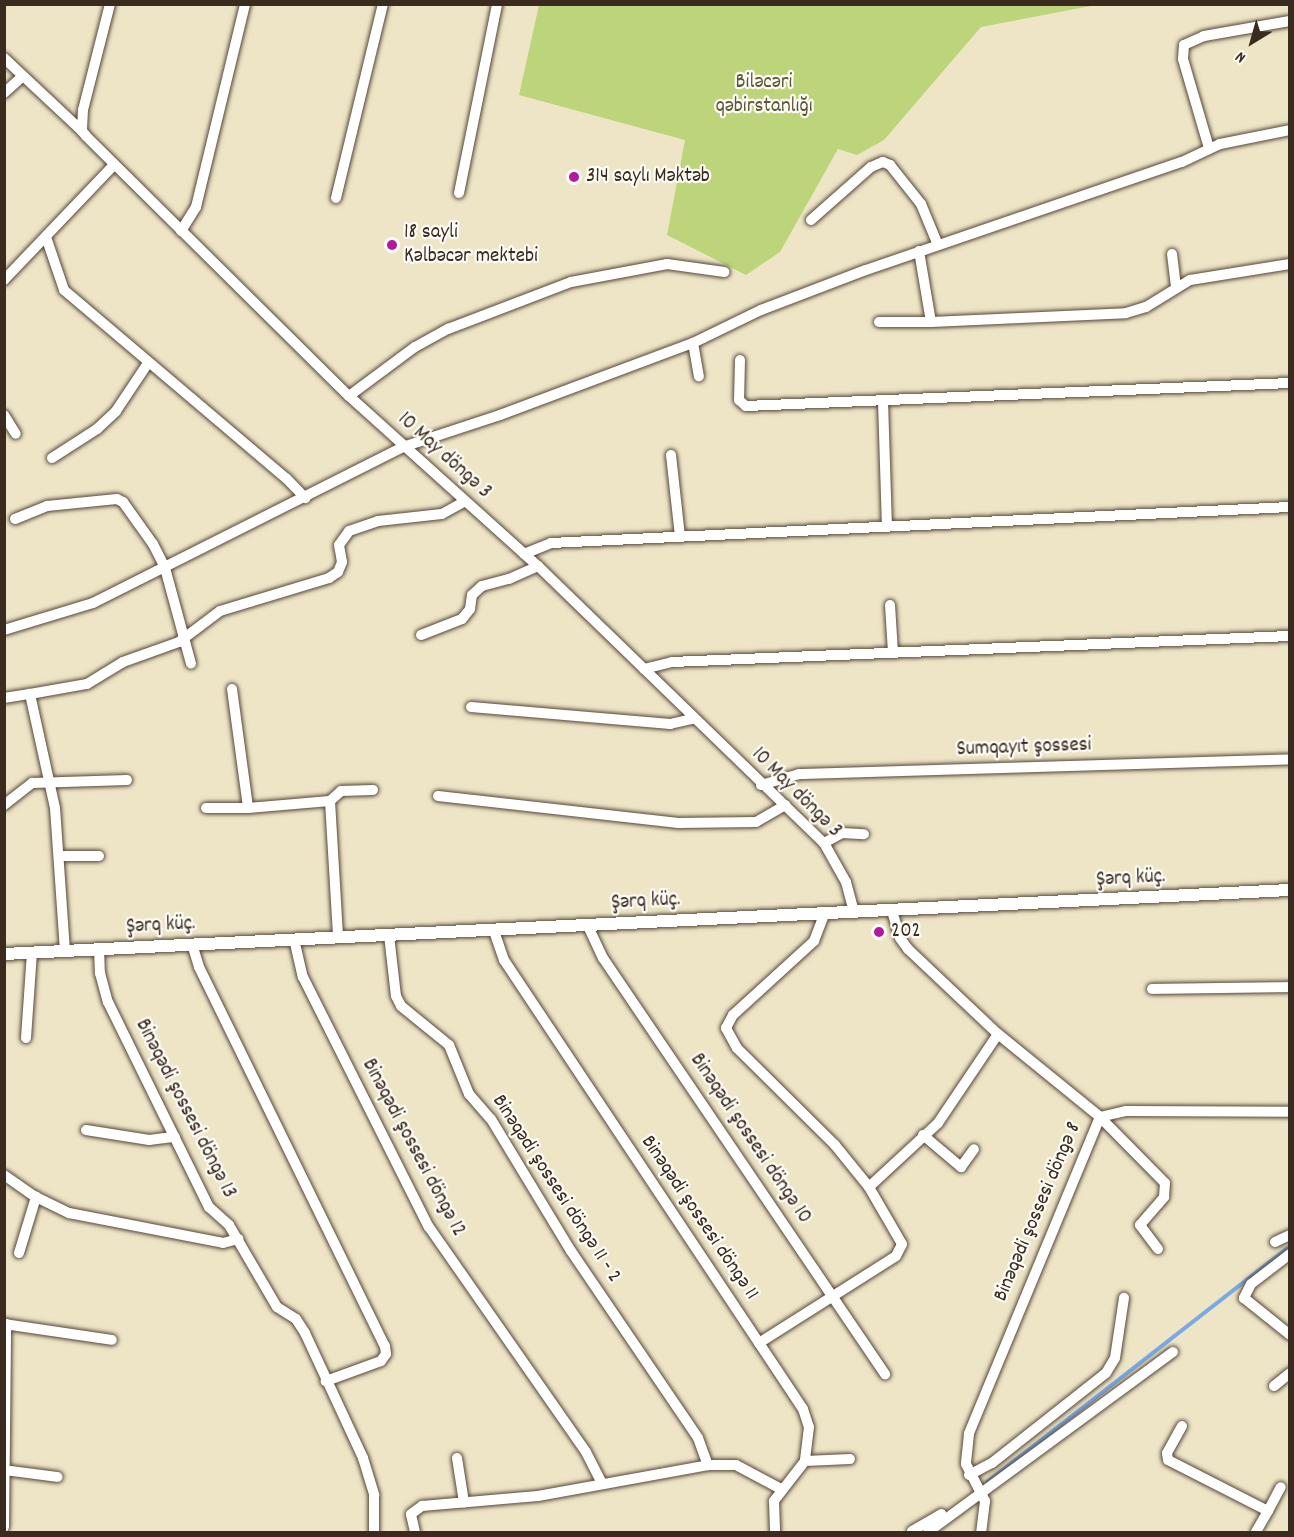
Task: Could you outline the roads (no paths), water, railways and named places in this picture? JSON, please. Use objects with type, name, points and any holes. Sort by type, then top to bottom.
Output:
[{"type":"street","points":[[82,131],[83,110],[110,4]]},
{"type":"street","points":[[181,231],[196,207],[245,4]]},
{"type":"street","points":[[336,198],[383,4]]},
{"type":"street","points":[[459,193],[497,4]]},
{"type":"street","points":[[1209,148],[1183,59],[1184,45],[1204,36],[1290,21]]},
{"type":"street","name":"10 May döngə 3","points":[[4,58],[82,131],[349,396],[403,447],[538,566],[692,719],[824,843],[846,882],[854,912]]},
{"type":"street","points":[[4,93],[23,76]]},
{"type":"street","points":[[4,630],[93,603],[403,447],[500,416],[693,343],[761,310],[920,251],[1182,162],[1209,148],[1241,137],[1290,130]]},
{"type":"street","points":[[811,220],[871,167],[883,162],[890,165],[921,204],[938,245]]},
{"type":"street","points":[[4,280],[114,165]]},
{"type":"street","points":[[46,237],[64,290],[286,478],[305,498]]},
{"type":"street","points":[[920,251],[931,322]]},
{"type":"street","points":[[1172,254],[1176,285]]},
{"type":"street","points":[[349,396],[415,347],[448,329],[571,282],[667,264],[724,272]]},
{"type":"street","points":[[879,322],[931,322],[1126,313],[1146,307],[1176,285],[1208,275],[1290,264]]},
{"type":"street","points":[[693,343],[699,375]]},
{"type":"street","points":[[740,360],[739,400],[746,406],[1290,383]]},
{"type":"street","points":[[52,458],[97,429],[116,411],[148,363]]},
{"type":"street","points":[[883,401],[887,525]]},
{"type":"street","points":[[4,415],[16,434]]},
{"type":"street","points":[[671,455],[680,537]]},
{"type":"street","points":[[15,519],[47,506],[117,498],[146,533],[165,568],[186,637],[191,664]]},
{"type":"street","points":[[4,698],[87,684],[123,662],[186,637],[220,611],[338,572],[342,562],[339,545],[349,531],[378,521],[442,514],[465,501]]},
{"type":"street","points":[[524,554],[551,543],[1290,507]]},
{"type":"street","points":[[421,635],[462,619],[472,595],[482,585],[509,579],[538,566]]},
{"type":"street","points":[[891,605],[893,653]]},
{"type":"street","points":[[644,669],[672,662],[1290,636]]},
{"type":"street","points":[[232,689],[248,808]]},
{"type":"street","points":[[30,694],[48,780],[60,856],[65,951]]},
{"type":"street","points":[[471,707],[670,724],[692,719]]},
{"type":"street","name":"Sumqayıt şossesi","points":[[761,784],[799,774],[1290,759]]},
{"type":"street","points":[[4,805],[32,783],[48,780],[127,780]]},
{"type":"street","points":[[206,808],[248,808],[330,801],[341,791],[374,790]]},
{"type":"street","points":[[438,796],[678,823],[756,822],[785,805]]},
{"type":"street","points":[[330,801],[338,937]]},
{"type":"street","points":[[824,843],[842,834],[864,834]]},
{"type":"street","points":[[60,856],[99,856]]},
{"type":"street","name":"Şərq küç.","points":[[4,954],[1290,890]]},
{"type":"street","name":"Binəqədi şossesi döngə 8","points":[[892,911],[900,938],[908,949],[998,1034],[1100,1117],[981,1396],[965,1451],[969,1475]]},
{"type":"street","points":[[759,1343],[896,1256],[903,1244],[869,1187],[835,1144],[737,1048],[726,1028],[733,1015],[814,941],[825,913]]},
{"type":"street","name":"Binəqədi şossesi döngə 10","points":[[587,924],[603,958],[885,1374]]},
{"type":"street","name":"Binəqədi şossesi döngə 11","points":[[494,931],[504,960],[808,1419],[805,1461]]},
{"type":"street","name":"Binəqədi şossesi döngə 11 - 2","points":[[389,935],[396,996],[401,1005],[449,1045],[469,1094],[491,1119],[571,1251],[698,1438],[708,1465]]},
{"type":"street","name":"Binəqədi şossesi döngə 12","points":[[294,939],[303,976],[429,1227],[586,1452],[602,1484]]},
{"type":"street","points":[[192,944],[220,1010],[385,1346],[386,1354],[381,1361],[326,1381]]},
{"type":"street","name":"Binəqədi şossesi döngə 13","points":[[99,948],[100,974],[108,1002],[209,1206],[238,1239],[277,1307],[296,1319],[305,1333],[371,1481],[374,1533]]},
{"type":"street","points":[[26,1038],[32,953]]},
{"type":"street","points":[[1152,989],[1290,987]]},
{"type":"street","points":[[869,1187],[952,1105],[998,1034]]},
{"type":"street","points":[[1100,1117],[1126,1112],[1290,1112]]},
{"type":"street","points":[[1100,1117],[1165,1183],[1164,1197],[1140,1225],[1158,1249]]},
{"type":"street","points":[[86,1130],[149,1140],[175,1137]]},
{"type":"street","points":[[923,1135],[961,1167],[974,1149]]},
{"type":"street","points":[[4,1175],[36,1197],[69,1213],[223,1243],[238,1239]]},
{"type":"street","points":[[19,1253],[36,1197]]},
{"type":"street","points":[[1275,1242],[1290,1235]]},
{"type":"street","points":[[1290,1254],[1251,1284],[1244,1298],[1290,1335]]},
{"type":"street","points":[[981,1533],[985,1510],[979,1489],[969,1475],[992,1463],[1106,1373],[1114,1358],[1124,1298]]},
{"type":"street","points":[[4,1527],[5,1324],[112,1340]]},
{"type":"street","points":[[912,1531],[979,1489],[1173,1352]]},
{"type":"street","points":[[1274,1386],[1290,1373]]},
{"type":"street","points":[[1182,1426],[1167,1453],[1172,1465],[1268,1511]]},
{"type":"street","points":[[457,1458],[464,1502]]},
{"type":"street","points":[[775,1533],[772,1513],[782,1489],[795,1477],[805,1461],[850,1459]]},
{"type":"street","points":[[416,1533],[410,1520],[414,1509],[538,1496],[708,1465],[736,1465],[782,1489]]},
{"type":"street","points":[[5,1470],[58,1477]]},
{"type":"street","points":[[1256,1533],[1281,1487]]},
{"type":"street","points":[[928,1533],[979,1489]]},
{"type":"waterway","points":[[987,1482],[1290,1246]]},
{"type":"place","name":"314 saylı Məktəb","points":[[574,177]]},
{"type":"place","name":"18 sayli Kəlbəcər mektebi","points":[[392,245]]},
{"type":"place","name":"202","points":[[879,932]]},
{"type":"park label","name":"Biləcəri qəbirstanlığı","points":[[764,95]]}]
